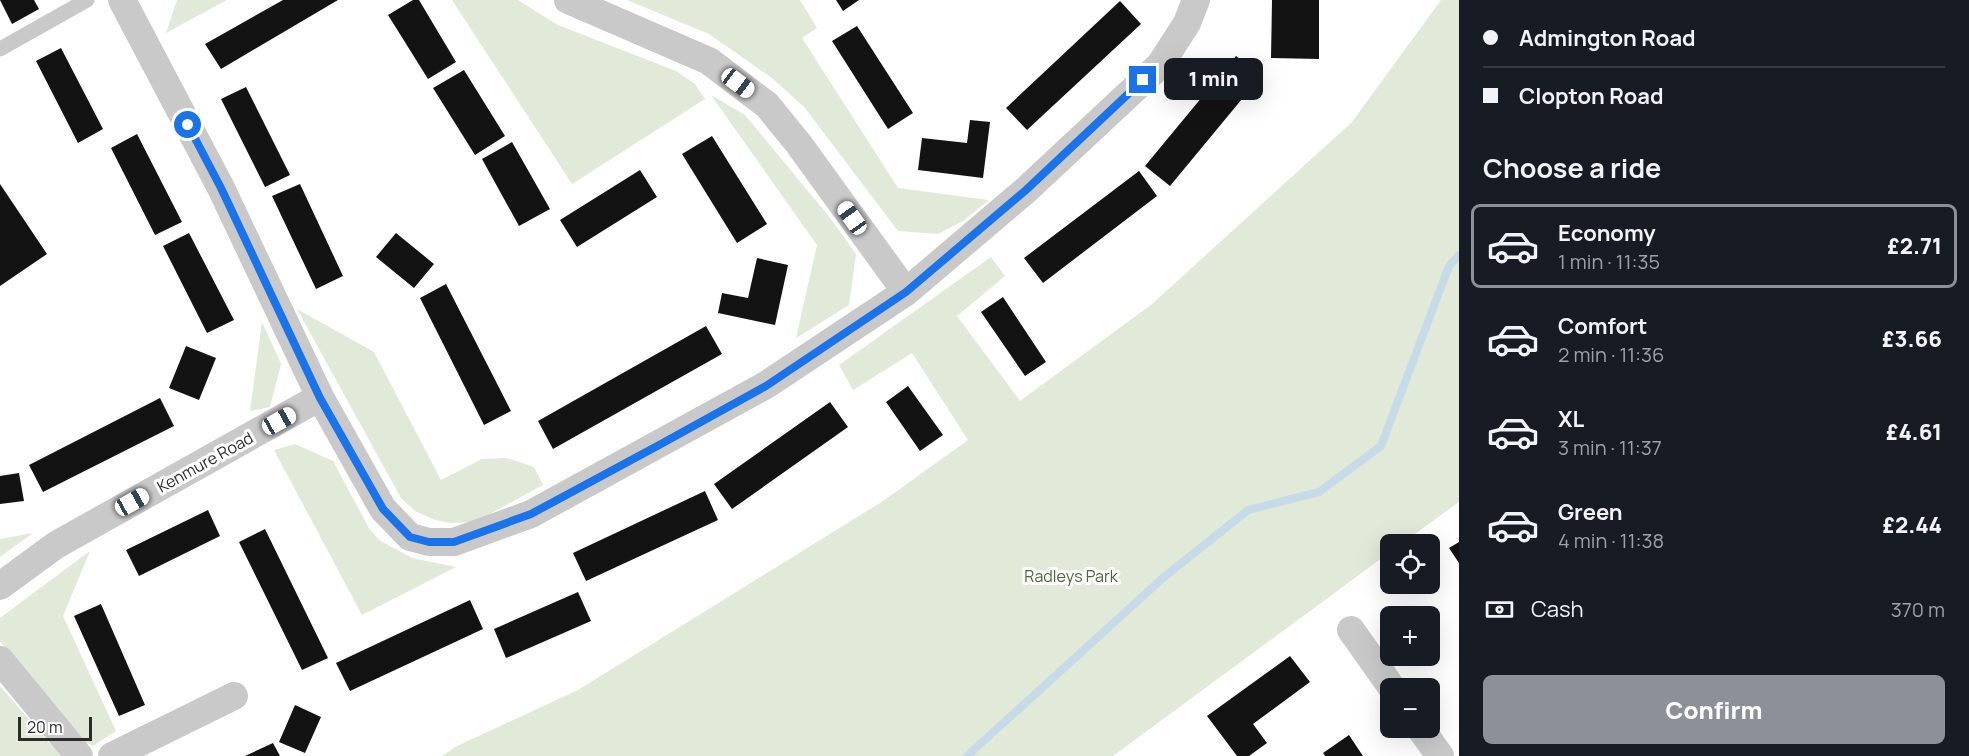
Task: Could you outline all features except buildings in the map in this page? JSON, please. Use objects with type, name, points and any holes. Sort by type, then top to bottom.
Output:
[{"type":"street","points":[[122,0],[221,188],[320,398],[383,509],[410,537],[429,542],[454,542],[531,514],[766,386],[906,292],[1026,190],[1160,65],[1187,23],[1196,0]]},
{"type":"street","points":[[568,0],[709,61],[767,105],[798,143],[906,292]]},
{"type":"street","name":"Kenmure Road","points":[[0,586],[57,545],[320,398]]},
{"type":"street","points":[[1351,630],[1385,678]]},
{"type":"street","points":[[0,660],[79,756]]},
{"type":"street","points":[[112,756],[234,696]]},
{"type":"street","points":[[1427,738],[1440,756]]},
{"type":"lane","points":[[0,49],[87,0]]},
{"type":"green space","points":[[177,0],[227,0],[166,33]]},
{"type":"green space","points":[[452,0],[518,0],[558,25],[676,71],[695,84],[705,99],[572,184]]},
{"type":"green space","points":[[627,0],[800,0],[817,28],[802,38],[898,188],[989,200],[963,221],[938,234],[898,231],[805,108],[772,78],[709,34]]},
{"type":"green space","name":"Radleys Park","points":[[1441,0],[1459,0],[1459,502],[1415,534],[1380,534],[1380,559],[1113,756],[442,756],[457,746],[578,690],[883,501],[968,440],[912,353],[853,390],[839,365],[991,257],[1005,276],[957,316],[1020,401],[1152,304],[1352,122]]},
{"type":"green space","points":[[711,95],[745,115],[831,219],[856,254],[849,305],[796,338],[817,245]]},
{"type":"green space","points":[[297,309],[374,352],[441,480],[482,459],[507,458],[534,467],[543,485],[475,522],[450,523],[435,520],[415,511],[401,498]]},
{"type":"green space","points":[[262,322],[281,364],[270,407],[250,411]]},
{"type":"green space","points":[[295,444],[333,461],[369,528],[379,540],[412,558],[456,567],[362,615],[274,450]]},
{"type":"green space","points":[[33,533],[0,557],[0,539]]},
{"type":"green space","points":[[90,551],[63,616],[116,731],[93,746],[77,738],[0,641],[0,618]]},
{"type":"green space","points":[[0,686],[61,756],[0,756]]},
{"type":"waterway","points":[[967,756],[1164,577],[1248,510],[1319,492],[1381,446],[1449,266],[1459,255]]},
{"type":"route","points":[[188,125],[221,188],[320,398],[383,509],[410,537],[429,542],[454,542],[531,514],[766,386],[906,292],[1026,190],[1143,80]]}]
